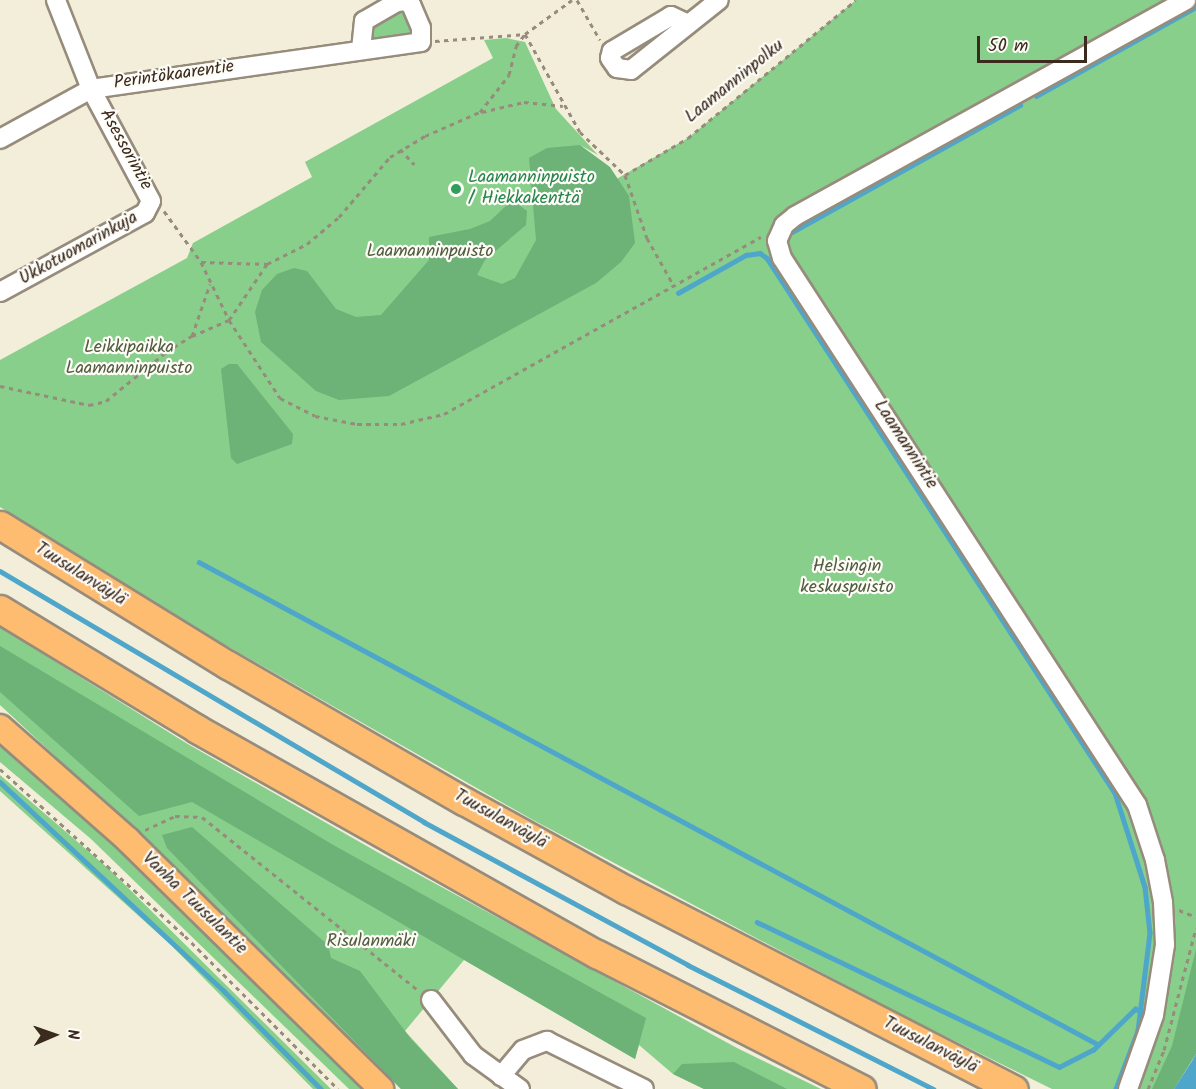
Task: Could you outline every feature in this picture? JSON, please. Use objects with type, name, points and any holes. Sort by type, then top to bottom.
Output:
[{"type":"highway","name":"Tuusulanväylä","points":[[0,525],[228,665],[464,801],[626,890],[1014,1089]]},
{"type":"highway","points":[[0,609],[207,735],[577,943],[862,1089]]},
{"type":"main road","name":"Vanha Tuusulantie","points":[[0,727],[128,840],[381,1089]]},
{"type":"street","name":"Asessorintie","points":[[56,0],[91,88],[151,201]]},
{"type":"street","points":[[688,24],[671,16],[612,51],[610,58],[617,68],[631,70],[718,0]]},
{"type":"street","points":[[778,233],[795,216],[1186,0]]},
{"type":"street","points":[[361,50],[363,21],[406,1],[422,28],[421,42]]},
{"type":"street","name":"Perintökaarentie","points":[[0,139],[91,88],[421,42]]},
{"type":"street","name":"Ukkotuomarinkuja","points":[[0,292],[145,213],[151,201]]},
{"type":"street","name":"Laamannintie","points":[[778,233],[782,258],[1093,732],[1137,805],[1155,860],[1163,902],[1165,945],[1154,1015],[1128,1089]]},
{"type":"street","points":[[431,1000],[473,1055],[519,1089]]},
{"type":"street","points":[[501,1076],[522,1050],[547,1041],[644,1089]]},
{"type":"path","points":[[480,112],[509,75],[516,46],[525,34],[572,0]]},
{"type":"path","points":[[577,0],[602,44],[612,51]]},
{"type":"path","name":"Laamanninpolku","points":[[625,175],[688,138],[856,0]]},
{"type":"path","points":[[421,42],[525,34]]},
{"type":"path","points":[[525,34],[563,106],[580,132],[625,175],[647,238],[674,286]]},
{"type":"path","points":[[0,386],[89,405],[106,401],[192,336],[229,320],[267,264],[323,232],[400,149],[480,112],[524,102],[563,106]]},
{"type":"path","points":[[400,149],[414,164]]},
{"type":"path","points":[[151,201],[172,217],[201,262],[229,320],[266,382],[294,408],[336,421],[401,424],[444,414],[758,238],[778,233]]},
{"type":"path","points":[[201,262],[267,264]]},
{"type":"path","points":[[192,336],[210,284]]},
{"type":"path","points":[[0,769],[185,936],[338,1089]]},
{"type":"path","points":[[128,840],[175,816],[202,818],[431,1000]]},
{"type":"path","points":[[1148,1089],[1164,1050],[1196,928]]},
{"type":"green space","name":"Helsingin keskuspuisto","points":[[856,0],[1196,0],[1196,1053],[1174,1089],[1052,1089],[898,1013],[533,820],[148,601],[0,507],[0,360],[187,258],[193,243],[312,177],[305,162],[493,58],[484,40],[506,38],[525,42],[556,109],[598,155],[580,145],[613,181],[688,138]]},
{"type":"green space","points":[[397,8],[406,11],[412,29],[409,33],[371,40],[367,27]]},
{"type":"green space","name":"Laamanninpuisto","points":[[580,145],[610,167],[629,196],[635,243],[621,262],[596,283],[389,396],[339,400],[316,391],[261,342],[255,312],[262,290],[277,274],[294,268],[307,271],[336,309],[356,317],[381,315],[429,260],[429,237],[470,229],[490,221],[512,200],[527,211],[526,225],[485,260],[477,275],[502,284],[515,278],[536,240],[529,158],[547,148]]},
{"type":"green space","points":[[229,364],[237,364],[293,434],[292,444],[237,464],[231,458],[221,369]]},
{"type":"green space","name":"Risulanmäki","points":[[0,627],[186,743],[379,853],[737,1048],[821,1089],[704,1089],[673,1074],[639,1045],[635,1059],[464,960],[405,1031],[458,1089],[401,1089],[165,858],[0,705]]},
{"type":"green space","points":[[0,646],[335,846],[646,1018],[635,1059],[192,802],[139,816],[0,692]]},
{"type":"green space","points":[[0,740],[185,910],[366,1089],[349,1089],[91,839],[0,762]]},
{"type":"green space","points":[[0,775],[109,869],[331,1089],[313,1089],[172,946],[0,791]]},
{"type":"green space","points":[[192,827],[328,945],[331,958],[360,971],[411,1039],[458,1089],[401,1089],[167,848],[162,835]]},
{"type":"green space","points":[[1196,949],[1196,1054],[1174,1089],[1152,1089],[1172,1046]]},
{"type":"green space","points":[[734,1062],[787,1089],[704,1089],[673,1074],[682,1064]]},
{"type":"water","points":[[1196,1054],[1196,1089],[1174,1089],[1192,1061]]},
{"type":"waterway","points":[[1036,96],[1196,7]]},
{"type":"waterway","points":[[792,232],[1020,105]]},
{"type":"waterway","points":[[678,293],[746,255],[760,253],[767,258],[1115,793],[1145,887],[1150,933],[1138,1031],[1116,1089]]},
{"type":"waterway","points":[[199,562],[1097,1044]]},
{"type":"waterway","points":[[0,571],[424,822],[688,965],[934,1089]]},
{"type":"waterway","points":[[0,782],[224,991],[321,1089]]},
{"type":"waterway","points":[[757,922],[1059,1067],[1093,1050],[1135,1009],[1142,1011]]},
{"type":"place","name":"Laamanninpuisto / Hiekkakenttä","points":[[456,189]]},
{"type":"park label","name":"Leikkipaikka Laamanninpuisto","points":[[129,359]]}]
